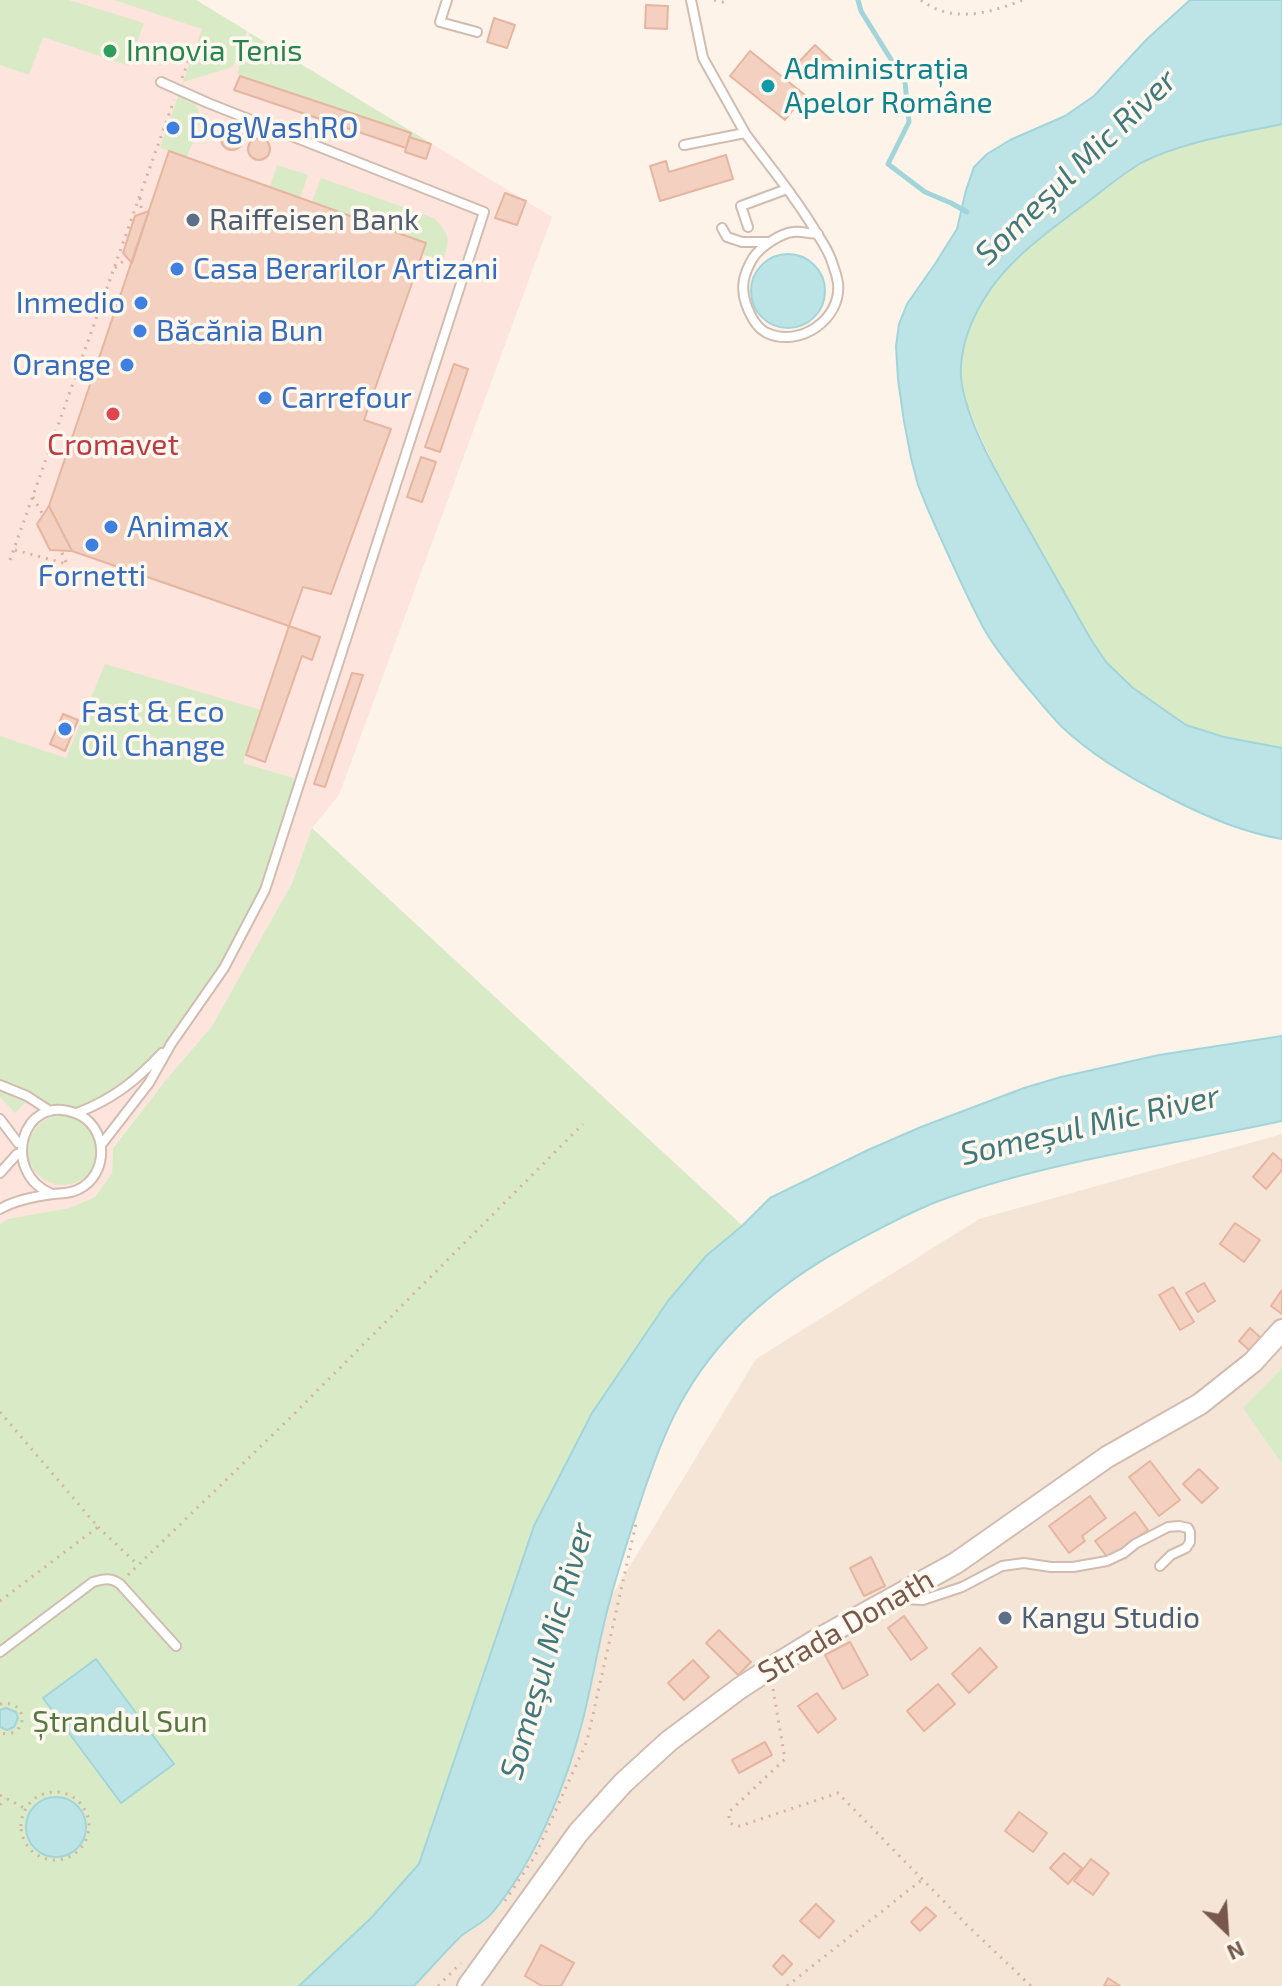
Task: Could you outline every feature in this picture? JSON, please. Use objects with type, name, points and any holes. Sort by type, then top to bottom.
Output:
[{"type":"street","name":"Strada Donath","points":[[468,1986],[578,1833],[623,1783],[669,1741],[769,1669],[956,1563],[1107,1457],[1200,1404],[1253,1362],[1282,1330]]},
{"type":"lane","points":[[447,0],[440,22],[477,32]]},
{"type":"lane","points":[[691,0],[703,58],[745,133],[818,234],[831,257],[838,284],[833,310],[819,326],[802,334],[783,337],[764,332],[750,316],[743,297],[743,280],[750,263],[757,251],[793,232],[818,234]]},
{"type":"lane","points":[[101,1145],[149,1083],[171,1044],[224,968],[265,890],[484,212],[161,82]]},
{"type":"lane","points":[[684,145],[745,133]]},
{"type":"lane","points":[[748,227],[741,206],[787,189]]},
{"type":"lane","points":[[722,228],[727,237],[742,242],[771,242]]},
{"type":"lane","points":[[77,1113],[110,1098],[139,1078],[171,1044]]},
{"type":"lane","points":[[0,1085],[27,1096],[50,1111]]},
{"type":"lane","points":[[0,1209],[10,1203],[81,1189],[92,1179],[102,1156],[98,1135],[92,1125],[77,1113],[64,1110],[39,1114],[21,1132],[18,1143],[17,1154],[23,1174],[31,1184],[52,1194]]},
{"type":"lane","points":[[0,1119],[18,1143]]},
{"type":"lane","points":[[0,1173],[17,1154]]},
{"type":"lane","points":[[890,1599],[923,1600],[962,1587],[1002,1566],[1024,1563],[1073,1567],[1107,1561],[1153,1533],[1168,1527],[1188,1528],[1190,1542],[1186,1548],[1171,1555],[1160,1566]]},
{"type":"lane","points":[[0,1652],[93,1582],[106,1579],[120,1584],[176,1646]]},
{"type":"path","points":[[714,0],[728,0]]},
{"type":"path","points":[[921,0],[931,8],[953,14],[981,13],[1023,0]]},
{"type":"path","points":[[10,560],[192,52]]},
{"type":"path","points":[[140,196],[142,214]]},
{"type":"path","points":[[114,269],[127,258]]},
{"type":"path","points":[[33,497],[43,515]]},
{"type":"path","points":[[14,550],[67,564],[61,551]]},
{"type":"path","points":[[120,1584],[583,1124]]},
{"type":"path","points":[[0,1412],[98,1527],[138,1565]]},
{"type":"path","points":[[501,1907],[535,1856],[587,1741],[637,1519]]},
{"type":"path","points":[[0,1601],[98,1527]]},
{"type":"path","points":[[769,1669],[785,1759],[729,1812],[729,1821],[740,1826],[838,1793],[1031,1986]]},
{"type":"path","points":[[0,1733],[13,1733],[22,1721],[17,1707],[1,1702]]},
{"type":"path","points":[[65,1794],[75,1799],[88,1817],[87,1839],[81,1849],[62,1860],[40,1857],[31,1850],[22,1831],[26,1809],[43,1795],[65,1794]]},
{"type":"path","points":[[0,1795],[26,1809]]},
{"type":"path","points":[[0,1805],[5,1798]]},
{"type":"path","points":[[787,1986],[923,1879]]},
{"type":"path","points":[[438,1986],[467,1957]]},
{"type":"shaded area","points":[[0,0],[196,0],[552,217],[339,795],[312,828],[292,883],[212,1026],[113,1147],[112,1173],[95,1197],[69,1208],[9,1219],[0,1224]]},
{"type":"shaded area","points":[[1282,1134],[1282,1368],[1244,1408],[1282,1464],[1282,1986],[374,1986],[756,1359],[979,1219]]},
{"type":"green space","name":"Innovia Tenis","points":[[0,0],[69,0],[144,23],[129,66],[43,37],[29,75],[0,65]]},
{"type":"green space","points":[[114,0],[196,0],[247,31],[233,67],[183,82],[202,29]]},
{"type":"green space","points":[[1282,0],[1282,748],[1224,737],[1186,725],[1133,688],[1106,662],[998,473],[968,407],[961,375],[963,348],[973,317],[1007,267],[1036,240],[1141,163],[1171,151]]},
{"type":"green space","points":[[250,33],[432,144],[409,137],[410,133],[237,74]]},
{"type":"green space","points":[[179,94],[194,101],[202,118],[187,157],[160,148]]},
{"type":"green space","points":[[277,165],[308,175],[300,198],[270,187]]},
{"type":"green space","points":[[321,178],[434,218],[448,238],[443,261],[422,254],[425,243],[312,202]]},
{"type":"green space","points":[[105,664],[261,710],[243,763],[300,780],[265,890],[224,968],[171,1044],[139,1078],[77,1113],[50,1111],[0,1085],[0,736],[66,758]]},
{"type":"green space","name":"Ștrandul Sun","points":[[312,828],[743,1226],[706,1256],[592,1413],[534,1526],[419,1864],[371,1918],[299,1986],[0,1986],[0,1224],[8,1219],[69,1208],[95,1197],[112,1173],[113,1148],[212,1026],[292,883]]},
{"type":"green space","points":[[0,1091],[26,1102],[15,1113],[0,1097]]},
{"type":"green space","points":[[63,1115],[88,1125],[98,1150],[88,1175],[63,1185],[38,1175],[28,1150],[38,1125]]},
{"type":"green space","points":[[1282,1368],[1282,1464],[1243,1408]]},
{"type":"water","name":"Someşul Mic River","points":[[1190,0],[1282,0],[1282,124],[1210,139],[1157,155],[1126,173],[1046,233],[1014,262],[987,294],[967,335],[961,377],[970,414],[986,451],[1106,662],[1133,688],[1186,725],[1224,737],[1282,748],[1282,839],[1237,828],[1209,817],[1126,774],[1086,748],[1062,727],[1022,681],[983,627],[926,505],[911,458],[898,380],[896,346],[899,324],[907,304],[957,229],[974,167],[987,154],[1010,140],[1065,116],[1094,96],[1147,39]]},
{"type":"water","points":[[788,254],[802,257],[814,265],[822,277],[825,291],[822,305],[814,317],[802,325],[788,328],[774,325],[762,317],[754,305],[751,291],[754,277],[762,265],[774,257]]},
{"type":"water","name":"Someşul Mic River","points":[[1282,1036],[1282,1121],[1071,1163],[935,1202],[806,1270],[740,1325],[703,1368],[680,1404],[663,1440],[614,1586],[568,1769],[548,1821],[508,1893],[489,1917],[460,1937],[414,1986],[299,1986],[371,1918],[419,1864],[534,1526],[592,1413],[668,1301],[706,1256],[770,1198],[921,1127],[1061,1077],[1159,1055]]},
{"type":"water","points":[[96,1659],[174,1764],[121,1803],[43,1698]]},
{"type":"water","points":[[6,1708],[16,1712],[18,1718],[14,1727],[7,1730],[0,1727],[0,1710]]},
{"type":"water","points":[[56,1797],[68,1799],[77,1806],[84,1815],[84,1839],[77,1848],[68,1855],[56,1857],[44,1855],[35,1848],[28,1839],[26,1827],[28,1815],[35,1806],[44,1799]]},
{"type":"building","points":[[646,5],[668,6],[667,29],[645,28]]},
{"type":"building","points":[[494,18],[515,25],[507,48],[487,42]]},
{"type":"building","points":[[815,45],[833,62],[815,81],[797,64]]},
{"type":"building","name":"Administrația Apelor Române","points":[[750,51],[805,95],[785,120],[730,76]]},
{"type":"building","points":[[240,76],[411,133],[406,148],[234,90]]},
{"type":"building","points":[[232,128],[240,131],[243,139],[240,147],[232,150],[224,147],[221,139],[224,131]]},
{"type":"building","points":[[409,137],[431,144],[426,159],[405,152]]},
{"type":"building","points":[[259,138],[267,141],[270,149],[267,157],[259,160],[251,157],[248,149],[251,141]]},
{"type":"building","points":[[169,151],[426,243],[364,420],[391,429],[331,594],[303,587],[289,626],[72,551],[49,506]]},
{"type":"building","points":[[726,155],[733,179],[660,201],[650,166],[666,161],[669,172]]},
{"type":"building","points":[[505,193],[526,201],[517,225],[495,218]]},
{"type":"building","points":[[149,211],[132,263],[123,253],[135,216]]},
{"type":"building","points":[[454,364],[468,369],[440,452],[425,447]]},
{"type":"building","points":[[421,457],[436,462],[422,502],[407,497]]},
{"type":"building","points":[[49,506],[72,551],[50,550],[37,524]]},
{"type":"building","points":[[289,626],[320,637],[312,660],[302,656],[265,762],[246,755]]},
{"type":"building","points":[[352,673],[363,675],[325,787],[314,784]]},
{"type":"building","name":"Fast & Eco Oil Change","points":[[63,714],[78,720],[65,751],[50,744]]},
{"type":"building","points":[[1273,1153],[1282,1161],[1282,1170],[1266,1189],[1253,1177]]},
{"type":"building","points":[[1235,1223],[1260,1240],[1244,1262],[1220,1244]]},
{"type":"building","points":[[1204,1283],[1215,1301],[1198,1312],[1186,1293]]},
{"type":"building","points":[[1173,1287],[1194,1322],[1180,1330],[1159,1295]]},
{"type":"building","points":[[1282,1292],[1282,1314],[1271,1306]]},
{"type":"building","points":[[1250,1328],[1261,1338],[1249,1350],[1239,1341]]},
{"type":"building","points":[[1150,1461],[1180,1500],[1159,1516],[1129,1477]]},
{"type":"building","points":[[1199,1469],[1218,1488],[1202,1503],[1183,1484]]},
{"type":"building","points":[[1090,1496],[1106,1518],[1082,1536],[1085,1541],[1069,1553],[1049,1526]]},
{"type":"building","points":[[1135,1512],[1148,1530],[1108,1558],[1095,1541]]},
{"type":"building","points":[[871,1557],[885,1586],[864,1596],[850,1568]]},
{"type":"building","points":[[904,1616],[927,1648],[911,1660],[888,1628]]},
{"type":"building","points":[[719,1630],[751,1662],[738,1675],[706,1643]]},
{"type":"building","points":[[850,1642],[868,1675],[843,1689],[825,1655]]},
{"type":"building","points":[[980,1648],[997,1667],[969,1693],[952,1674]]},
{"type":"building","points":[[693,1660],[709,1677],[684,1700],[668,1683]]},
{"type":"building","points":[[938,1684],[955,1704],[924,1731],[907,1711]]},
{"type":"building","points":[[817,1693],[836,1719],[818,1733],[798,1706]]},
{"type":"building","points":[[765,1742],[772,1755],[739,1773],[732,1760]]},
{"type":"building","points":[[1019,1812],[1047,1833],[1033,1852],[1005,1831]]},
{"type":"building","points":[[1064,1853],[1082,1868],[1068,1884],[1050,1868]]},
{"type":"building","points":[[1091,1859],[1109,1873],[1093,1895],[1074,1881]]},
{"type":"building","points":[[816,1904],[834,1921],[819,1938],[800,1921]]},
{"type":"building","points":[[926,1907],[936,1916],[920,1931],[911,1922]]},
{"type":"building","points":[[541,1945],[574,1963],[561,1986],[542,1986],[525,1976]]},
{"type":"building","points":[[783,1955],[792,1964],[782,1975],[773,1966]]},
{"type":"building","points":[[1108,1978],[1120,1986],[1104,1986]]},
{"type":"waterway","points":[[858,0],[861,11],[905,82],[909,122],[888,164],[925,192],[967,212]]},
{"type":"place","name":"Innovia Tenis","points":[[110,51]]},
{"type":"place","name":"Administrația Apelor Române","points":[[768,86]]},
{"type":"place","name":"DogWashRO","points":[[173,128]]},
{"type":"place","name":"Raiffeisen Bank","points":[[193,220]]},
{"type":"place","name":"Casa Berarilor Artizani","points":[[177,269]]},
{"type":"place","name":"Inmedio","points":[[141,303]]},
{"type":"place","name":"Băcănia Bun","points":[[140,331]]},
{"type":"place","name":"Orange","points":[[127,365]]},
{"type":"place","name":"Carrefour","points":[[265,398]]},
{"type":"place","name":"Cromavet","points":[[113,414]]},
{"type":"place","name":"Animax","points":[[111,527]]},
{"type":"place","name":"Fornetti","points":[[92,545]]},
{"type":"place","name":"Fast & Eco Oil Change","points":[[65,729]]},
{"type":"place","name":"Kangu Studio","points":[[1005,1618]]}]
